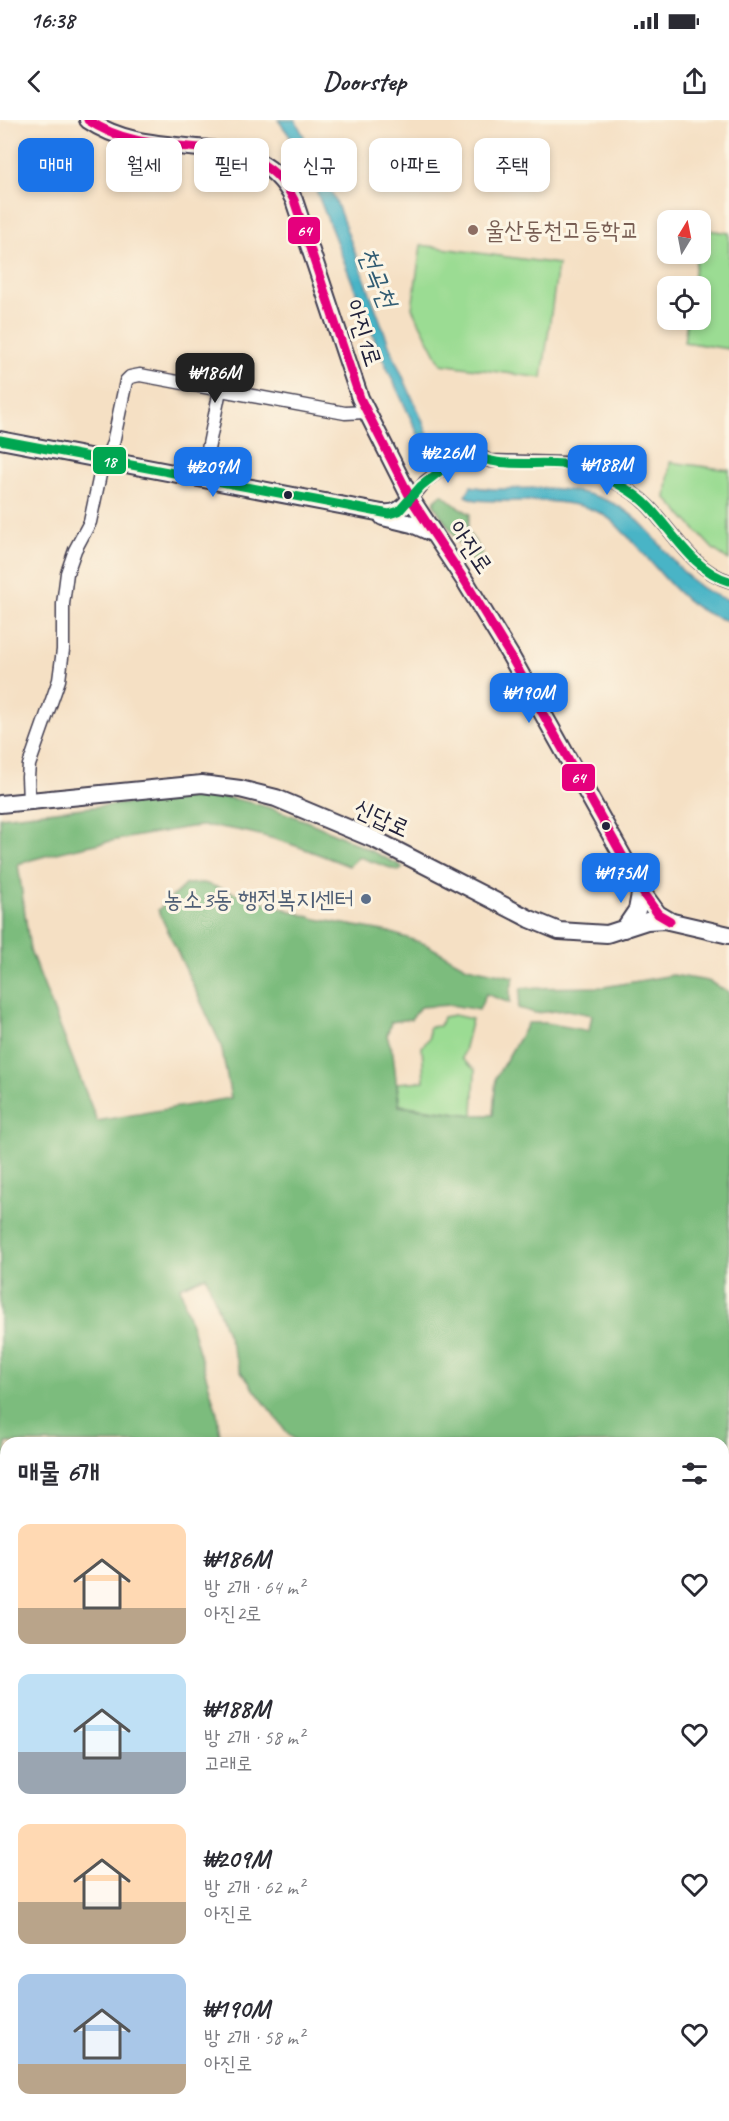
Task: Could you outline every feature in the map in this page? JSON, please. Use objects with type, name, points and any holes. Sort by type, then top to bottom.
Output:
[{"type":"street","name":"아진1로","points":[[88,120],[107,131],[126,136],[204,136],[234,139],[255,146],[274,163],[284,175],[289,186],[367,412],[411,499]]},
{"type":"street","points":[[29,801],[30,765],[54,698],[61,667],[63,604],[67,573],[75,550],[90,522],[99,478],[113,443],[124,385],[130,377],[140,375],[345,413],[367,412]]},
{"type":"street","points":[[202,479],[220,390]]},
{"type":"street","points":[[0,440],[389,514],[399,511],[425,482],[466,450],[490,461],[564,463],[591,471],[640,498],[694,559],[715,575],[729,581]]},
{"type":"street","name":"아진로","points":[[411,499],[510,655],[641,889],[658,914],[670,921]]},
{"type":"street","points":[[353,508],[412,524],[433,533]]},
{"type":"street","name":"신답로","points":[[0,804],[202,784],[249,790],[289,803],[376,840],[559,931],[607,934],[653,920],[670,921],[729,935]]},
{"type":"street","points":[[624,929],[637,910],[641,889]]},
{"type":"green space","points":[[711,230],[729,233],[729,349],[684,342],[686,330],[711,330],[711,276],[694,276],[695,264],[711,264]]},
{"type":"green space","points":[[421,245],[558,264],[542,378],[441,364],[412,308]]},
{"type":"green space","points":[[670,462],[729,470],[729,560],[713,549],[666,498]]},
{"type":"green space","points":[[442,494],[470,514],[467,531],[483,553],[471,561],[434,505],[435,500]]},
{"type":"green space","points":[[204,795],[229,798],[254,803],[305,821],[403,868],[399,871],[359,857],[349,866],[268,837],[210,826],[182,828],[89,845],[18,864],[30,950],[97,1121],[231,1098],[221,1045],[158,910],[186,884],[204,883],[316,919],[389,932],[425,944],[467,967],[514,977],[510,991],[510,1003],[486,994],[479,1010],[451,1005],[420,1007],[411,1019],[391,1022],[387,1036],[393,1053],[399,1106],[473,1115],[493,1115],[496,1077],[528,1023],[546,1023],[589,1031],[592,1015],[567,1010],[535,1013],[518,1008],[521,988],[604,987],[673,975],[708,981],[729,992],[729,1437],[292,1437],[241,1372],[206,1276],[180,1287],[217,1413],[220,1437],[0,1437],[0,817]]},
{"type":"green space","points":[[454,1015],[472,1019],[462,1059],[475,1070],[473,1115],[400,1105],[397,1083],[424,1081],[422,1047],[429,1038],[429,1027],[440,1026],[443,1017]]},
{"type":"water","name":"천곡천","points":[[278,120],[295,120],[305,138],[291,138]]},
{"type":"water","name":"천곡천","points":[[317,192],[332,192],[337,204],[391,350],[433,450],[426,451],[380,353]]},
{"type":"water","points":[[471,486],[489,489],[564,490],[585,493],[614,504],[637,520],[684,573],[697,584],[712,594],[729,600],[729,621],[712,616],[683,597],[618,526],[602,514],[584,507],[554,502],[476,500],[465,496]]},
{"type":"transit line","name":"64","points":[[88,120],[116,134],[145,142],[231,152],[256,161],[277,176],[294,200],[360,398],[411,499],[510,655],[645,896],[658,914],[670,921]]},
{"type":"transit line","name":"18","points":[[0,440],[389,514],[399,511],[421,486],[467,450],[480,458],[495,462],[576,466],[606,478],[636,496],[649,507],[695,560],[716,576],[729,581]]},
{"type":"place","name":"울산동천고등학교","points":[[473,230]]},
{"type":"place","name":"농소3동 행정복지센터","points":[[366,899]]}]
